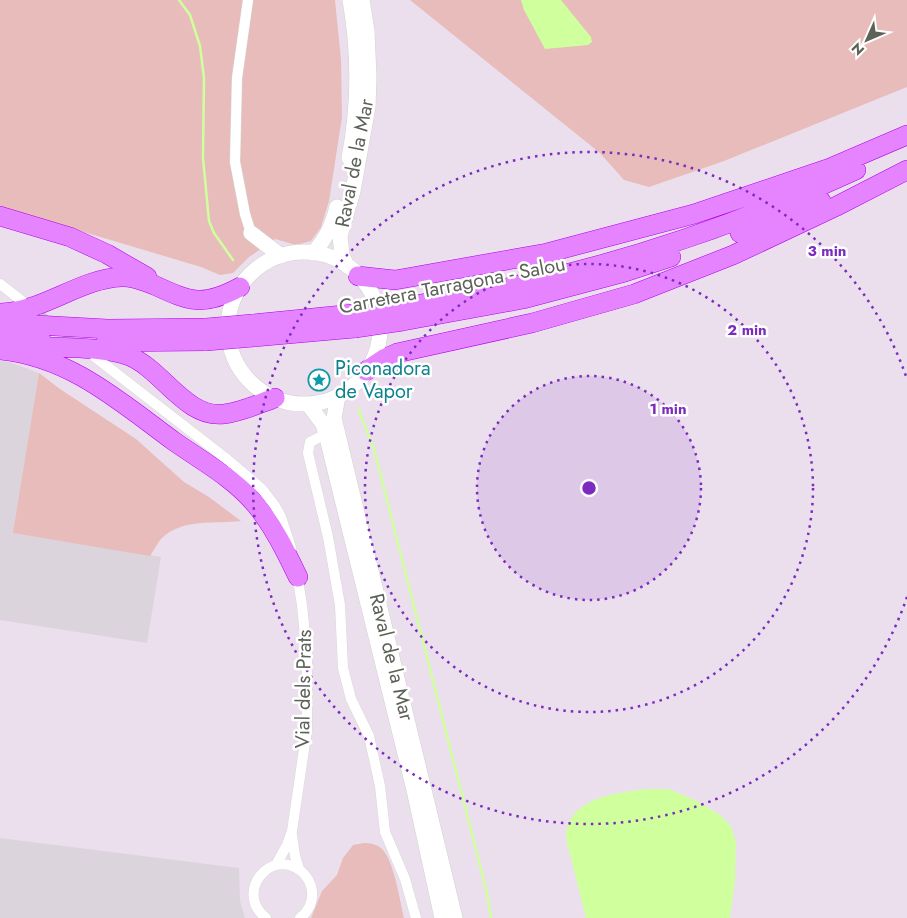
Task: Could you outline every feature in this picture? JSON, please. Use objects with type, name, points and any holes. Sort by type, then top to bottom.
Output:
[{"type":"highway","points":[[353,271],[395,280],[547,253],[694,214],[830,168],[907,135]]},
{"type":"highway","name":"Carretera Tarragona - Salou","points":[[402,314],[632,256],[722,226],[822,186],[907,146]]},
{"type":"highway","name":"Carretera Tarragona - Salou","points":[[206,335],[354,321],[523,299],[625,272],[727,238],[828,198],[907,161]]},
{"type":"highway","points":[[366,371],[384,359],[397,354],[532,323],[634,294],[733,255],[835,207],[907,170]]},
{"type":"highway","points":[[0,216],[70,237],[88,245],[128,265],[180,297]]},
{"type":"highway","points":[[0,313],[35,306],[86,285],[120,277],[132,277],[180,297],[201,301],[217,298],[240,287]]},
{"type":"highway","points":[[0,323],[206,335]]},
{"type":"highway","points":[[0,337],[80,342],[164,343],[206,335]]},
{"type":"highway","points":[[0,344],[108,351],[128,356],[151,368],[188,403],[206,413],[215,415],[238,411],[275,398]]},
{"type":"highway","points":[[0,350],[24,353],[74,371],[112,395],[217,471],[245,494],[260,510],[284,547],[298,577]]},
{"type":"street","points":[[248,0],[237,78],[234,162],[244,214],[255,251],[256,270]]},
{"type":"street","name":"Raval de la Mar","points":[[312,253],[323,242],[331,227],[344,183],[352,144],[356,65],[350,0]]},
{"type":"street","name":"Raval de la Mar","points":[[353,271],[342,255],[340,236],[353,191],[368,107],[367,31],[362,0]]},
{"type":"street","points":[[251,233],[280,256]]},
{"type":"street","points":[[312,253],[330,258],[353,271],[367,288],[374,301],[379,322],[378,344],[373,358],[366,371],[354,386],[338,396],[323,402],[308,404],[288,402],[275,398],[262,392],[250,382],[237,364],[231,351],[228,336],[229,314],[233,300],[240,287],[256,270],[280,256],[312,253]]},
{"type":"street","points":[[0,284],[22,301]]},
{"type":"street","name":"Vial dels Prats","points":[[95,358],[213,448],[262,489],[281,517],[298,577],[307,649],[307,729],[292,831],[276,865]]},
{"type":"street","name":"Raval de la Mar","points":[[338,396],[334,412],[336,425],[455,918]]},
{"type":"street","name":"Raval de la Mar","points":[[308,404],[323,424],[326,434],[414,790],[442,918]]},
{"type":"street","points":[[326,434],[310,442],[308,454],[328,537],[340,605],[344,668],[350,699],[369,736],[380,786],[385,832],[405,879],[416,918]]},
{"type":"street","name":"Vial dels Prats","points":[[292,831],[294,856],[299,869],[309,880],[312,896],[308,910],[300,918]]},
{"type":"street","points":[[266,918],[254,902],[254,891],[260,875],[276,865],[284,864],[299,869]]},
{"type":"shaded area","points":[[0,0],[335,0],[341,60],[342,117],[329,201],[321,227],[311,241],[296,245],[275,239],[249,257],[233,273],[220,275],[201,267],[0,207]]},
{"type":"shaded area","points":[[410,0],[907,0],[907,87],[724,161],[649,187],[624,180],[600,153]]},
{"type":"shaded area","points":[[521,0],[561,0],[591,37],[592,42],[588,45],[545,49],[524,10]]},
{"type":"shaded area","points":[[0,361],[9,362],[39,373],[14,533],[161,557],[147,643],[0,620]]},
{"type":"shaded area","points":[[39,373],[136,439],[184,482],[209,497],[241,521],[199,523],[179,528],[169,532],[161,539],[150,556],[13,533]]},
{"type":"shaded area","points":[[646,789],[669,789],[697,801],[720,815],[731,826],[736,842],[735,880],[730,918],[586,918],[566,841],[569,822],[576,812],[597,799],[609,795]]},
{"type":"shaded area","points":[[0,838],[239,868],[240,901],[245,918],[0,918]]},
{"type":"shaded area","points":[[364,843],[378,846],[386,854],[393,871],[404,918],[311,918],[322,891],[337,875],[343,858],[353,845]]},
{"type":"waterway","points":[[179,0],[190,15],[200,46],[204,78],[203,158],[209,221],[214,233],[233,260]]},
{"type":"waterway","points":[[358,409],[374,449],[487,893],[491,918]]},
{"type":"tunnel","points":[[29,307],[81,347]]},
{"type":"place","name":"Piconadora de Vapor","points":[[319,380]]}]
